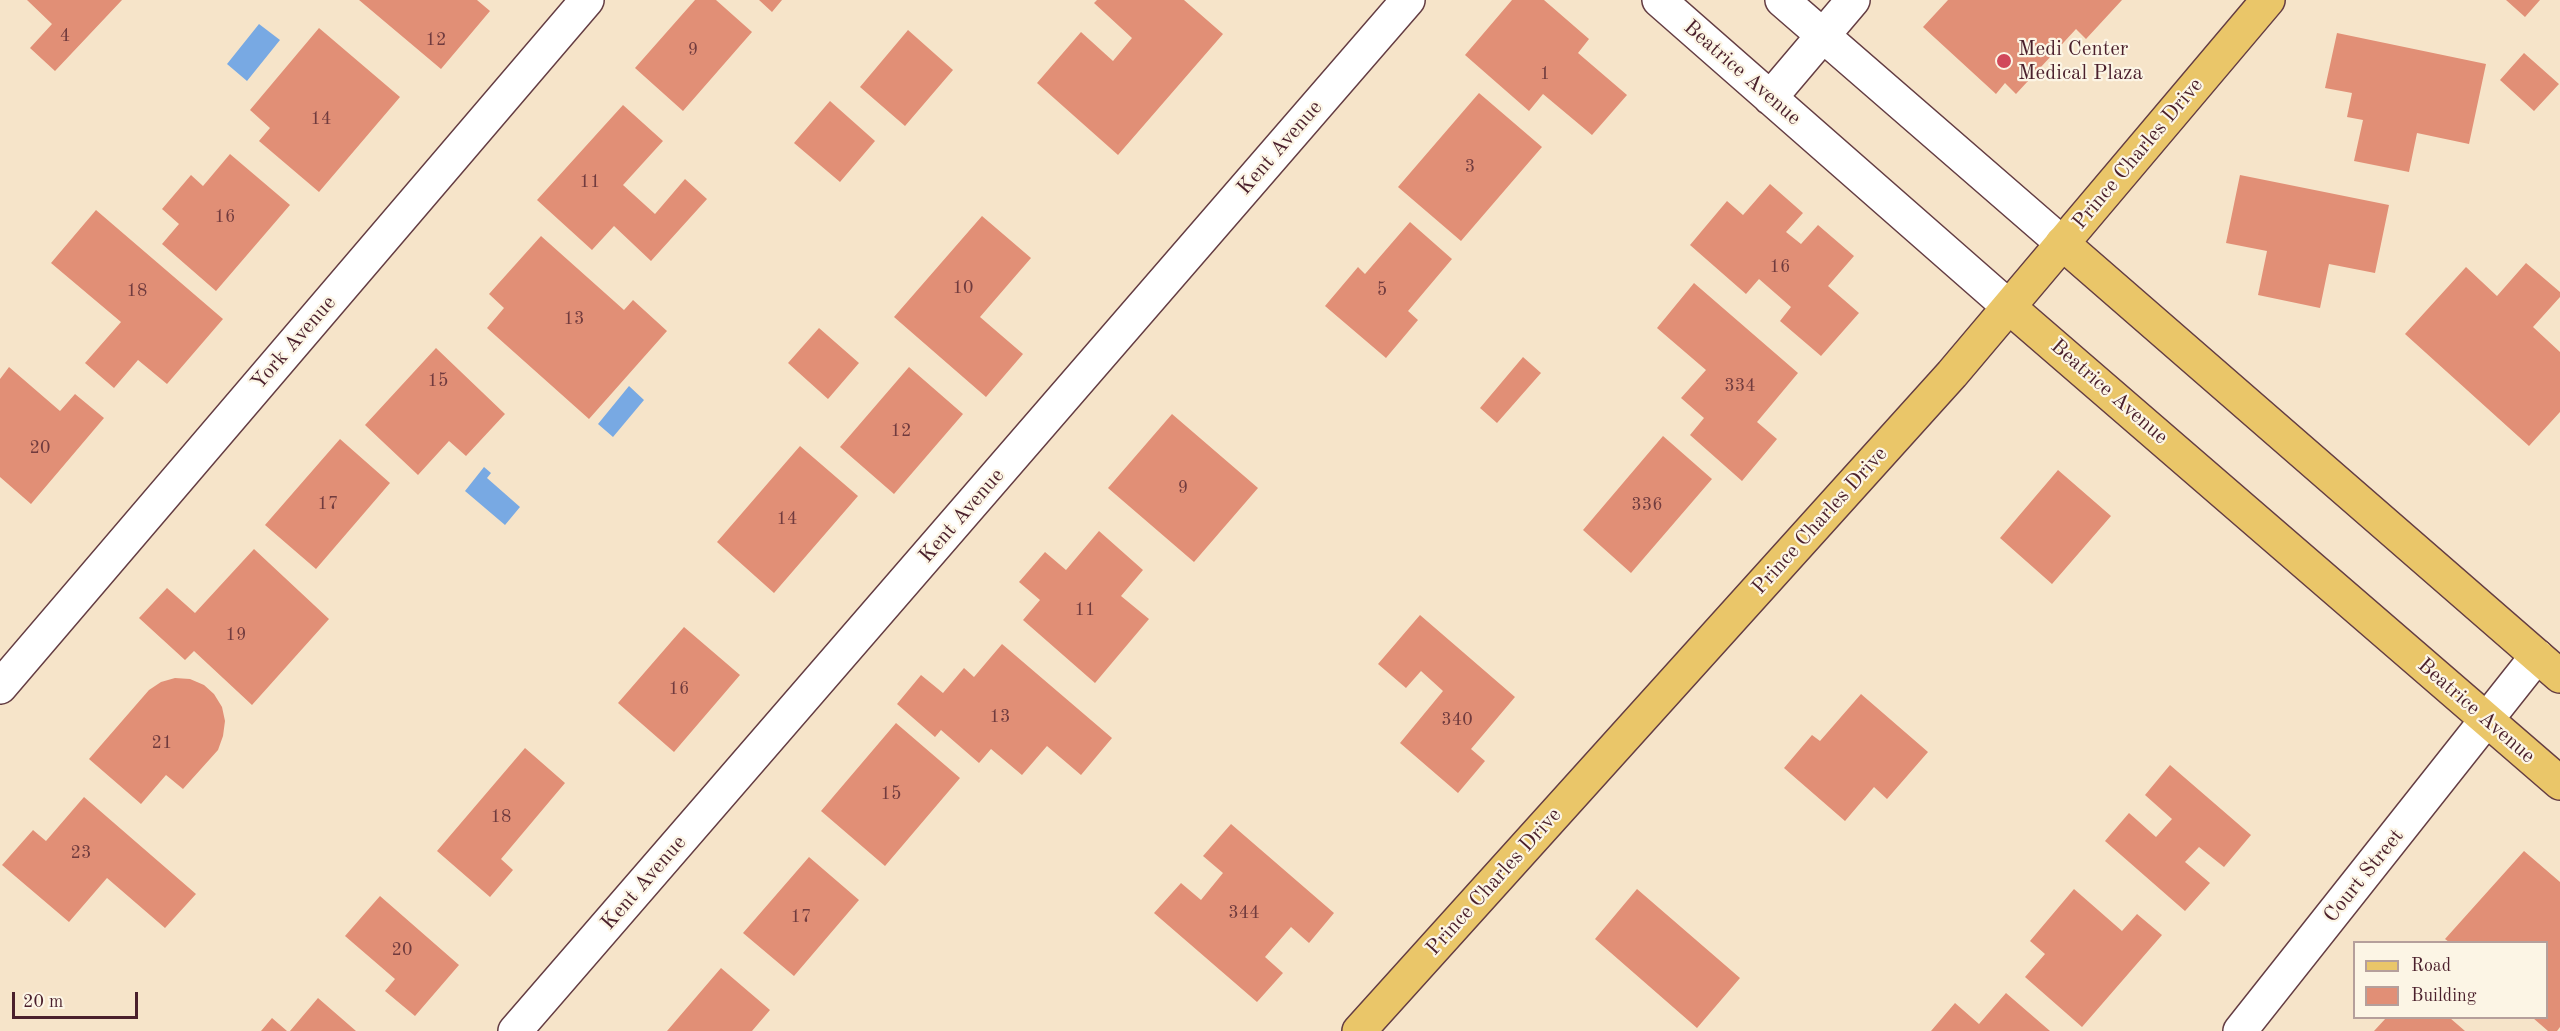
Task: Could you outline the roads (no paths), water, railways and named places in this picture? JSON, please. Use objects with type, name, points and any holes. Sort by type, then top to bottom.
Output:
[{"type":"main road","name":"Prince Charles Drive","points":[[1359,1031],[1952,374],[2268,0]]},
{"type":"main road","points":[[2062,243],[2549,666]]},
{"type":"main road","name":"Beatrice Avenue","points":[[2009,307],[2560,783]]},
{"type":"street","name":"York Avenue","points":[[0,687],[587,0]]},
{"type":"street","name":"Kent Avenue","points":[[516,1031],[1408,0]]},
{"type":"street","name":"Beatrice Avenue","points":[[1659,0],[2009,307]]},
{"type":"street","points":[[1782,0],[2062,243]]},
{"type":"street","points":[[1770,98],[1853,0]]},
{"type":"street","name":"Court Street","points":[[2240,1031],[2488,721],[2549,666]]},
{"type":"water","points":[[259,24],[280,40],[247,81],[227,64]]},
{"type":"water","points":[[629,386],[644,400],[613,437],[598,424]]},
{"type":"water","points":[[484,467],[491,473],[487,478],[520,507],[505,525],[465,491]]},
{"type":"place","name":"Medi Center Medical Plaza","points":[[2004,61]]}]
